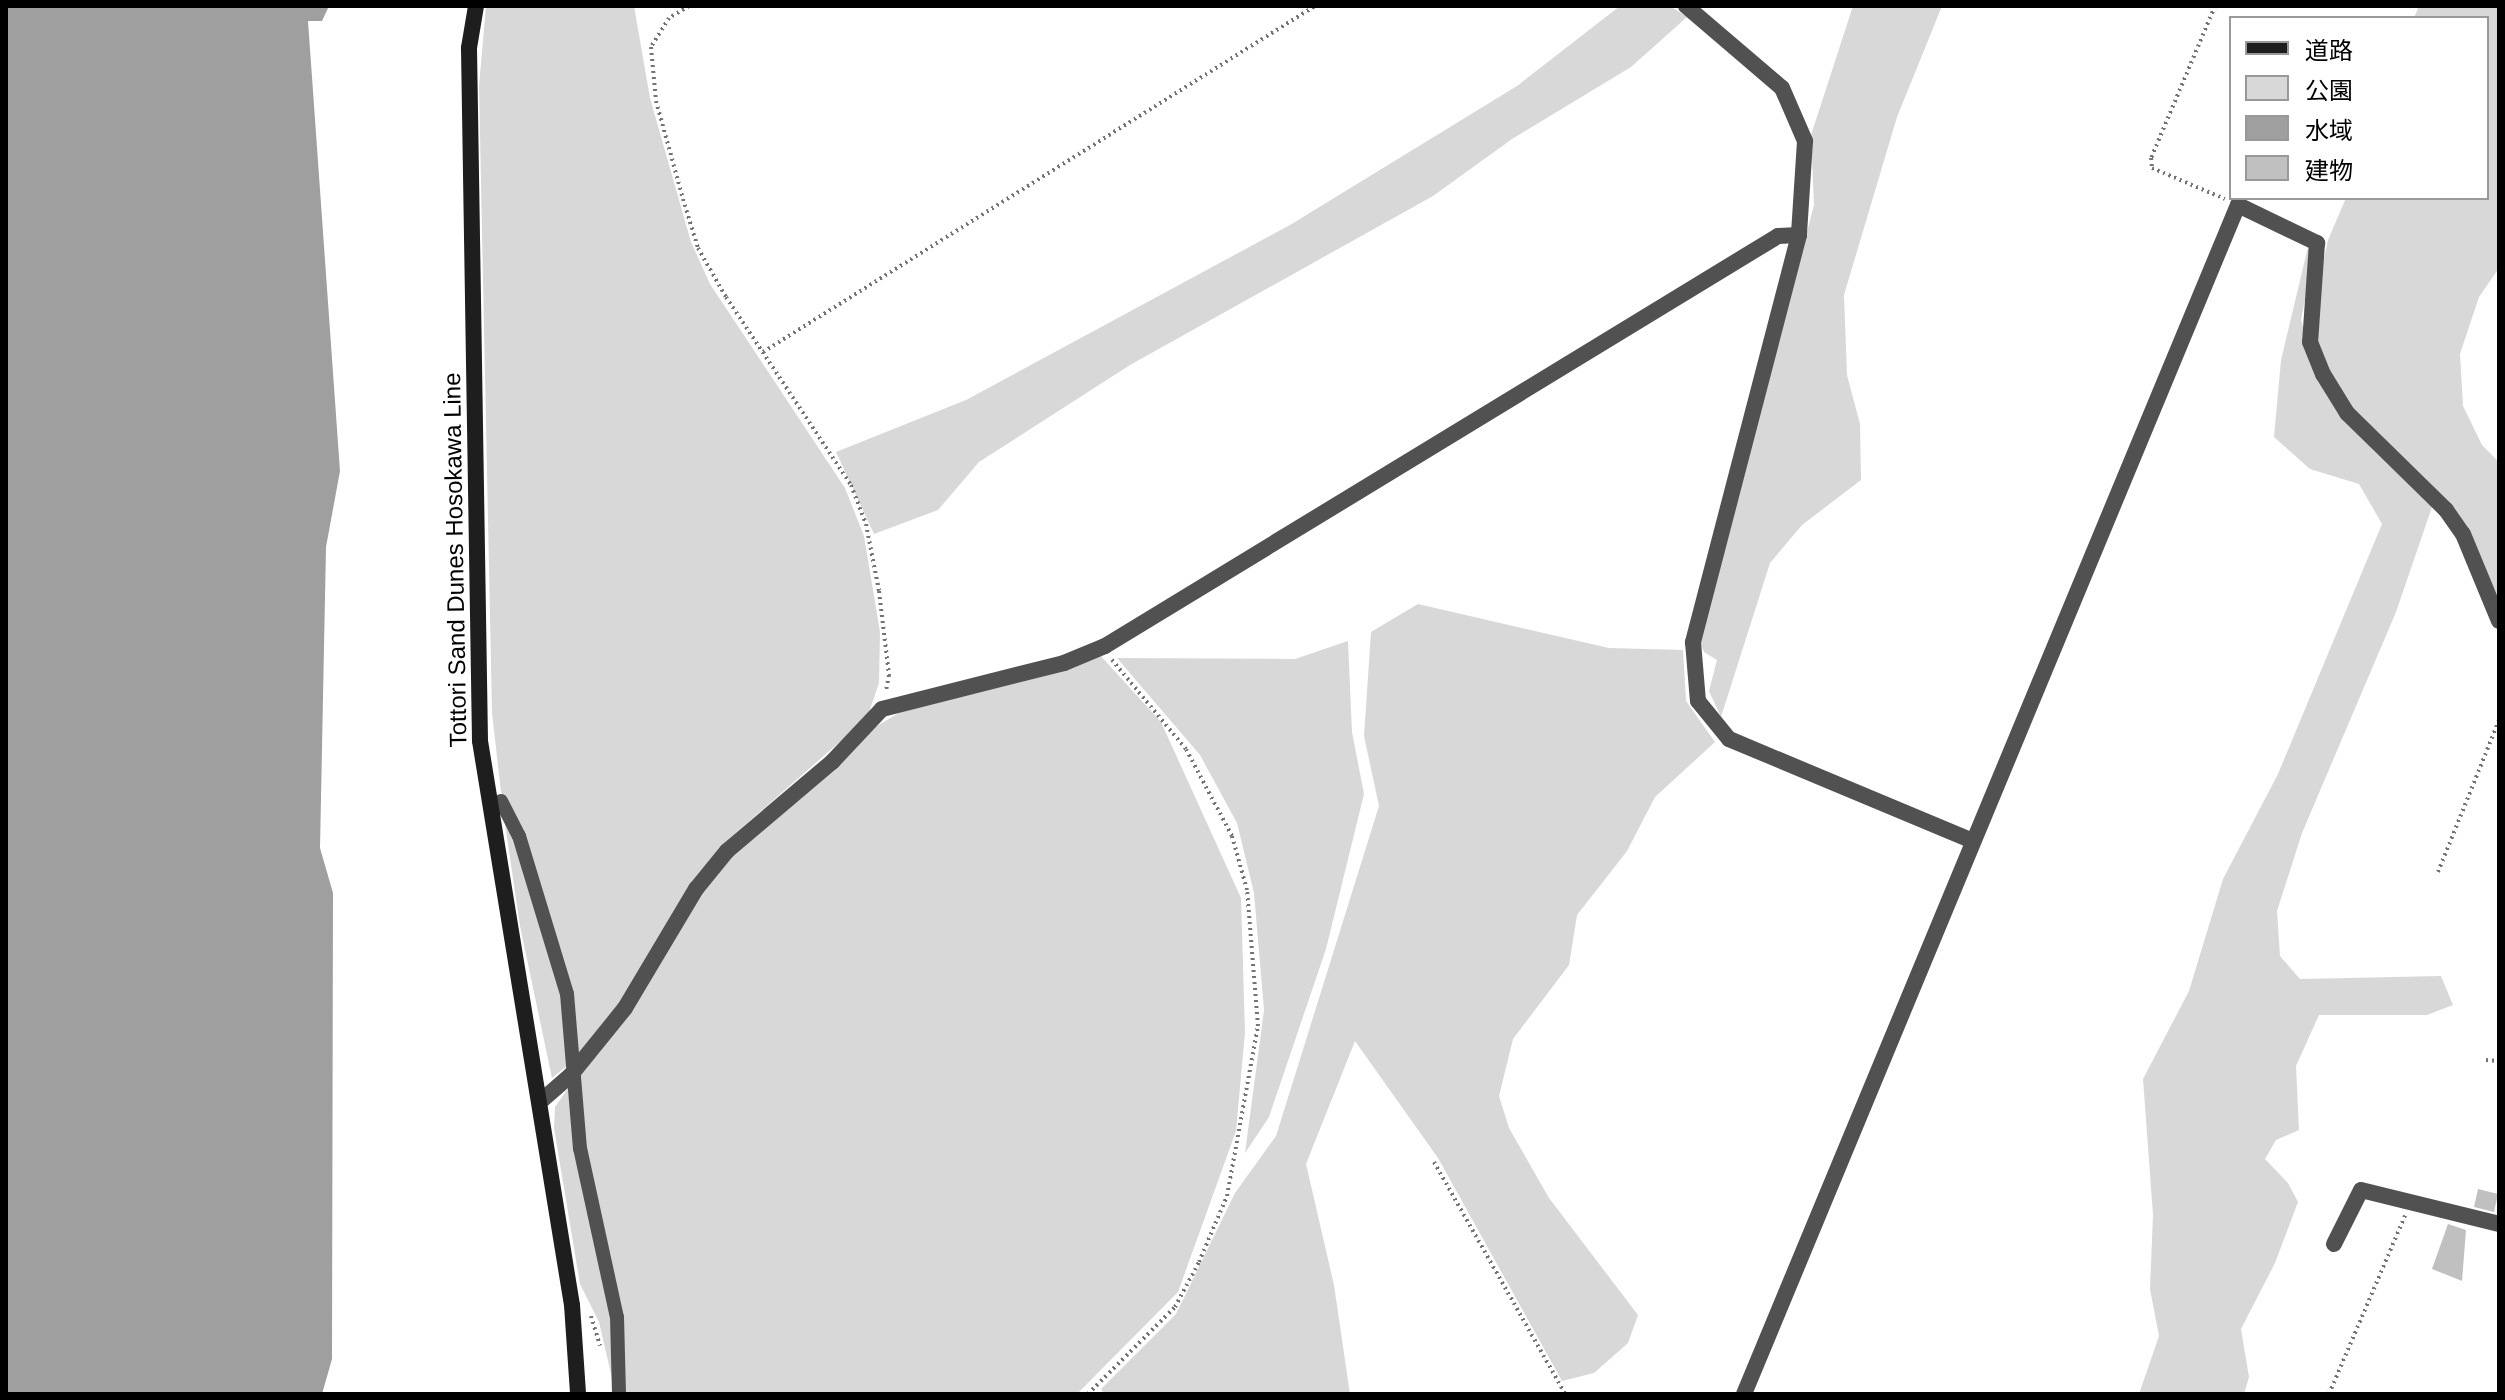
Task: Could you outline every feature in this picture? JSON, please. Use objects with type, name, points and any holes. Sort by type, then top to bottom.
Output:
[{"type":"main road","name":"Tottori Sand Dunes Hosokawa Line","points":[[476,6],[469,63],[480,741],[572,1298],[578,1394]]},
{"type":"street","points":[[1686,6],[1782,88],[1805,141],[1799,235],[1693,642],[1698,701],[1729,739],[1973,841]]},
{"type":"street","points":[[1744,1394],[2238,205],[2317,243],[2310,342],[2323,374],[2347,413],[2446,510],[2476,561],[2499,621]]},
{"type":"street","points":[[541,1101],[570,1076],[625,1008],[696,889],[727,851],[832,762],[882,709],[1037,671],[1105,646],[1730,263],[1778,236],[1799,235]]},
{"type":"street","points":[[501,801],[519,836],[567,994],[575,1058],[570,1076],[577,1091],[580,1148],[617,1317],[619,1394]]},
{"type":"street","points":[[2334,1244],[2361,1190],[2499,1224]]},
{"type":"path","points":[[689,6],[669,18],[651,47],[656,101],[698,248],[851,485],[866,524],[887,645],[889,675],[882,709]]},
{"type":"path","points":[[763,352],[1315,6]]},
{"type":"path","points":[[2215,6],[2151,158],[2152,168],[2238,205]]},
{"type":"path","points":[[1088,1394],[1175,1307],[1199,1262],[1227,1196],[1258,1026],[1247,890],[1232,836],[1186,749],[1105,646]]},
{"type":"path","points":[[2438,872],[2499,720]]},
{"type":"path","points":[[2486,1060],[2499,1061]]},
{"type":"path","points":[[1434,1162],[1565,1394]]},
{"type":"path","points":[[2329,1394],[2412,1201]]},
{"type":"path","points":[[572,1298],[590,1313],[600,1348]]},
{"type":"green space","points":[[486,6],[634,6],[650,98],[691,242],[710,284],[845,488],[864,536],[880,632],[879,683],[867,718],[730,838],[623,1001],[578,1056],[518,823],[501,792],[492,713],[479,86]]},
{"type":"green space","points":[[1620,6],[1673,8],[1687,17],[1631,67],[1512,139],[1433,196],[1130,365],[979,462],[938,510],[874,534],[836,452],[966,400],[1290,225],[1517,86]]},
{"type":"green space","points":[[1853,6],[1942,6],[1897,117],[1844,295],[1847,375],[1860,424],[1861,480],[1802,525],[1770,563],[1721,717],[1709,691],[1717,660],[1704,652],[1700,642],[1814,205],[1811,135]]},
{"type":"green space","points":[[2419,6],[2499,6],[2499,268],[2479,297],[2460,354],[2463,406],[2482,445],[2499,462],[2499,600],[2483,563],[2347,403],[2317,345],[2318,286],[2328,240],[2345,200],[2489,200],[2489,16],[2415,16]]},
{"type":"green space","points":[[2308,247],[2313,258],[2301,320],[2318,381],[2374,451],[2432,507],[2396,612],[2302,833],[2277,911],[2280,956],[2300,979],[2441,976],[2453,1005],[2427,1015],[2319,1015],[2296,1066],[2299,1130],[2276,1140],[2265,1159],[2288,1183],[2298,1202],[2275,1263],[2241,1329],[2249,1377],[2244,1394],[2139,1394],[2159,1336],[2150,1289],[2153,1215],[2143,1079],[2189,991],[2223,879],[2278,774],[2382,524],[2359,484],[2310,469],[2274,437],[2281,360]]},
{"type":"green space","points":[[1418,604],[1609,648],[1683,650],[1686,701],[1715,742],[1655,797],[1627,851],[1577,915],[1569,965],[1513,1039],[1499,1096],[1509,1128],[1549,1198],[1638,1315],[1628,1343],[1594,1373],[1562,1381],[1438,1158],[1355,1041],[1306,1164],[1334,1285],[1350,1394],[1104,1394],[1101,1389],[1176,1314],[1235,1193],[1276,1136],[1379,806],[1364,736],[1371,632]]},
{"type":"green space","points":[[1348,641],[1352,732],[1364,794],[1326,949],[1269,1117],[1245,1153],[1264,1010],[1254,893],[1237,823],[1200,755],[1117,658],[1295,659]]},
{"type":"green space","points":[[1099,654],[1161,722],[1241,898],[1245,1032],[1236,1131],[1178,1292],[1077,1394],[624,1394],[576,1079],[720,867],[875,727],[904,710]]},
{"type":"green space","points":[[504,817],[551,943],[572,1062],[552,1078],[520,926]]},
{"type":"green space","points":[[571,1084],[612,1305],[612,1378],[599,1322],[580,1284],[554,1128],[555,1107]]},
{"type":"water","points":[[6,6],[329,6],[322,21],[308,21],[340,471],[326,547],[320,848],[333,893],[332,1359],[322,1394],[6,1394]]},
{"type":"building","points":[[2478,1189],[2498,1194],[2494,1212],[2474,1207]]},
{"type":"building","points":[[2448,1224],[2466,1230],[2462,1281],[2432,1269]]}]
